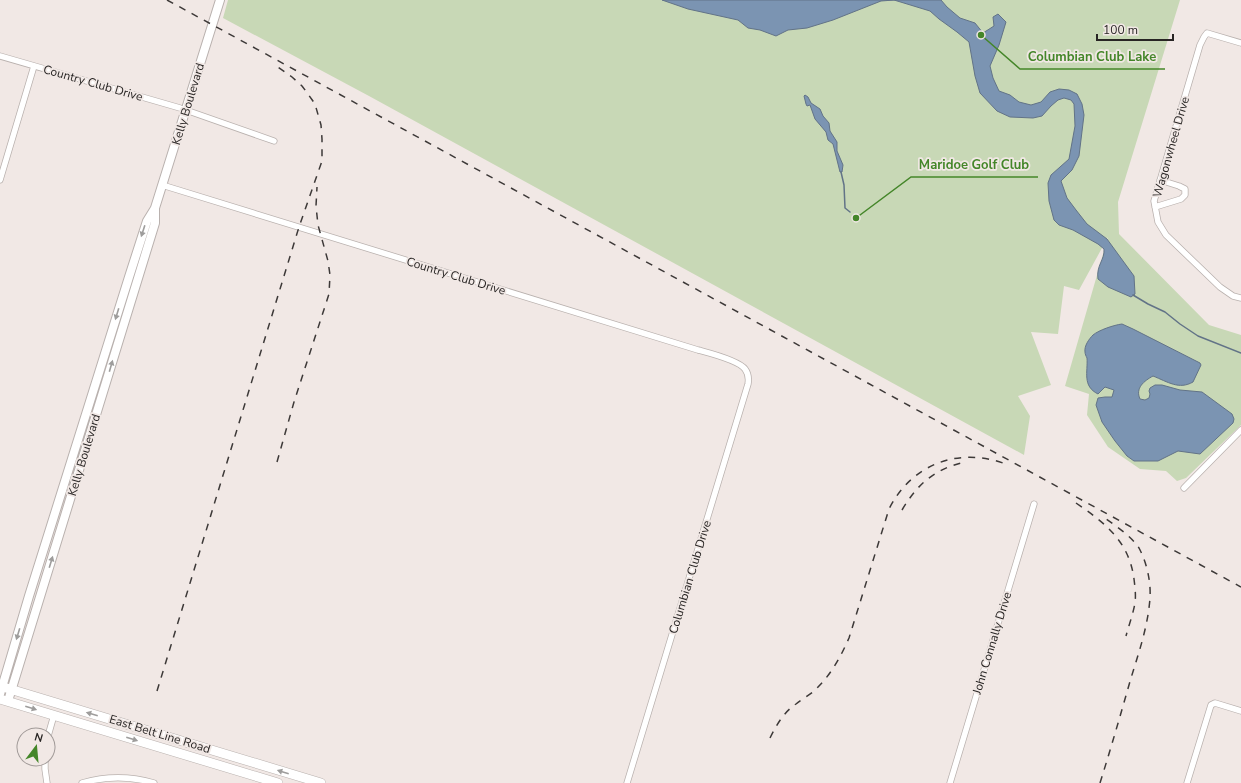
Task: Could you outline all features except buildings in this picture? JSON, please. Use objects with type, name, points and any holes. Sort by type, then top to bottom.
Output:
[{"type":"main road","name":"East Belt Line Road","points":[[1,689],[12,689],[321,783]]},
{"type":"main road","name":"East Belt Line Road","points":[[4,700],[278,783]]},
{"type":"main road","points":[[159,747],[163,735]]},
{"type":"street","name":"Kelly Boulevard","points":[[1,689],[129,277],[147,221],[155,208],[220,0]]},
{"type":"street","name":"Wagonwheel Drive","points":[[1241,43],[1208,33],[1204,37],[1200,45],[1154,201],[1158,222],[1166,235],[1220,288],[1233,296],[1241,298]]},
{"type":"street","name":"Country Club Drive","points":[[0,56],[186,110],[274,140]]},
{"type":"street","points":[[0,180],[34,66]]},
{"type":"street","points":[[1155,207],[1181,199],[1185,195],[1185,189],[1160,180]]},
{"type":"street","name":"Country Club Drive","points":[[162,185],[698,350],[731,361],[743,367],[746,371]]},
{"type":"street","name":"Kelly Boulevard","points":[[4,700],[12,689],[100,404],[155,223],[155,208]]},
{"type":"street","points":[[129,277],[138,279]]},
{"type":"street","name":"Columbian Club Drive","points":[[627,783],[748,384],[749,378],[746,371]]},
{"type":"street","points":[[90,401],[100,404]]},
{"type":"street","points":[[1184,488],[1241,430]]},
{"type":"street","name":"John Connally Drive","points":[[950,783],[1034,504]]},
{"type":"street","points":[[53,520],[63,523]]},
{"type":"street","points":[[29,596],[39,599]]},
{"type":"street","points":[[1187,783],[1211,705],[1215,703],[1241,710]]},
{"type":"street","points":[[51,727],[54,716]]},
{"type":"street","points":[[46,767],[47,783]]},
{"type":"street","points":[[82,783],[90,780],[115,778],[128,778],[154,783]]},
{"type":"green space","points":[[228,0],[1180,0],[1118,202],[1119,234],[1209,325],[1241,335],[1241,425],[1186,478],[1177,481],[1166,471],[1140,469],[1108,447],[1087,415],[1089,394],[1065,386],[1108,237],[1079,290],[1064,286],[1058,334],[1031,332],[1051,385],[1018,396],[1030,416],[1024,455],[369,96],[223,18]]},
{"type":"water","points":[[662,0],[894,0],[881,1],[833,20],[807,28],[788,30],[776,36],[760,30],[748,28],[738,20],[688,9]]},
{"type":"water","points":[[894,0],[941,0],[960,18],[975,23],[983,33],[994,26],[993,17],[998,14],[1006,22],[999,45],[990,66],[993,78],[999,91],[1010,95],[1019,102],[1031,105],[1041,102],[1050,92],[1059,89],[1069,90],[1077,94],[1082,104],[1084,115],[1079,156],[1072,170],[1061,181],[1067,198],[1076,210],[1087,224],[1107,239],[1134,276],[1135,294],[1131,297],[1108,287],[1098,279],[1098,270],[1104,249],[1073,230],[1059,225],[1054,220],[1049,201],[1048,183],[1051,175],[1069,159],[1075,126],[1074,104],[1071,100],[1064,98],[1058,100],[1042,116],[1033,118],[1010,117],[997,111],[980,93],[975,76],[969,42],[930,11]]},
{"type":"water","points":[[805,95],[811,103],[820,109],[823,116],[829,123],[830,131],[837,142],[837,151],[843,165],[842,172],[840,172],[833,144],[828,140],[826,132],[815,119],[810,105],[807,106]]},
{"type":"water","points":[[1122,324],[1200,363],[1201,365],[1193,382],[1188,384],[1173,384],[1153,376],[1141,385],[1139,391],[1140,399],[1145,400],[1149,398],[1150,388],[1155,385],[1162,385],[1180,390],[1202,392],[1232,414],[1234,419],[1233,423],[1200,454],[1178,451],[1158,461],[1134,461],[1127,456],[1102,422],[1096,405],[1098,398],[1112,397],[1114,390],[1105,387],[1098,394],[1090,387],[1087,378],[1087,358],[1085,347],[1090,338],[1096,333],[1115,325]]},
{"type":"waterway","points":[[841,172],[844,185],[845,208],[850,212]]},
{"type":"waterway","points":[[1133,295],[1165,312],[1198,336],[1241,353]]},
{"type":"railway","points":[[167,0],[1241,587]]},
{"type":"railway","points":[[157,691],[299,227],[322,161],[321,125],[315,104],[302,86],[275,65]]},
{"type":"railway","points":[[277,462],[294,402],[329,294],[330,275],[328,261],[318,225],[316,206],[317,187]]},
{"type":"railway","points":[[770,738],[784,715],[823,682],[839,658],[849,638],[889,509],[898,494],[910,481],[923,471],[937,464],[953,459],[969,457],[1003,463]]},
{"type":"railway","points":[[902,510],[914,492],[928,478],[954,465],[965,462]]},
{"type":"railway","points":[[1076,503],[1106,526],[1114,534],[1127,554],[1134,579],[1135,603],[1126,636]]},
{"type":"railway","points":[[1100,783],[1143,639],[1150,598],[1149,579],[1139,548],[1119,528],[1105,518]]},
{"type":"place","name":"Columbian Club Lake","points":[[981,35]]},
{"type":"place","name":"Maridoe Golf Club","points":[[856,218]]}]
